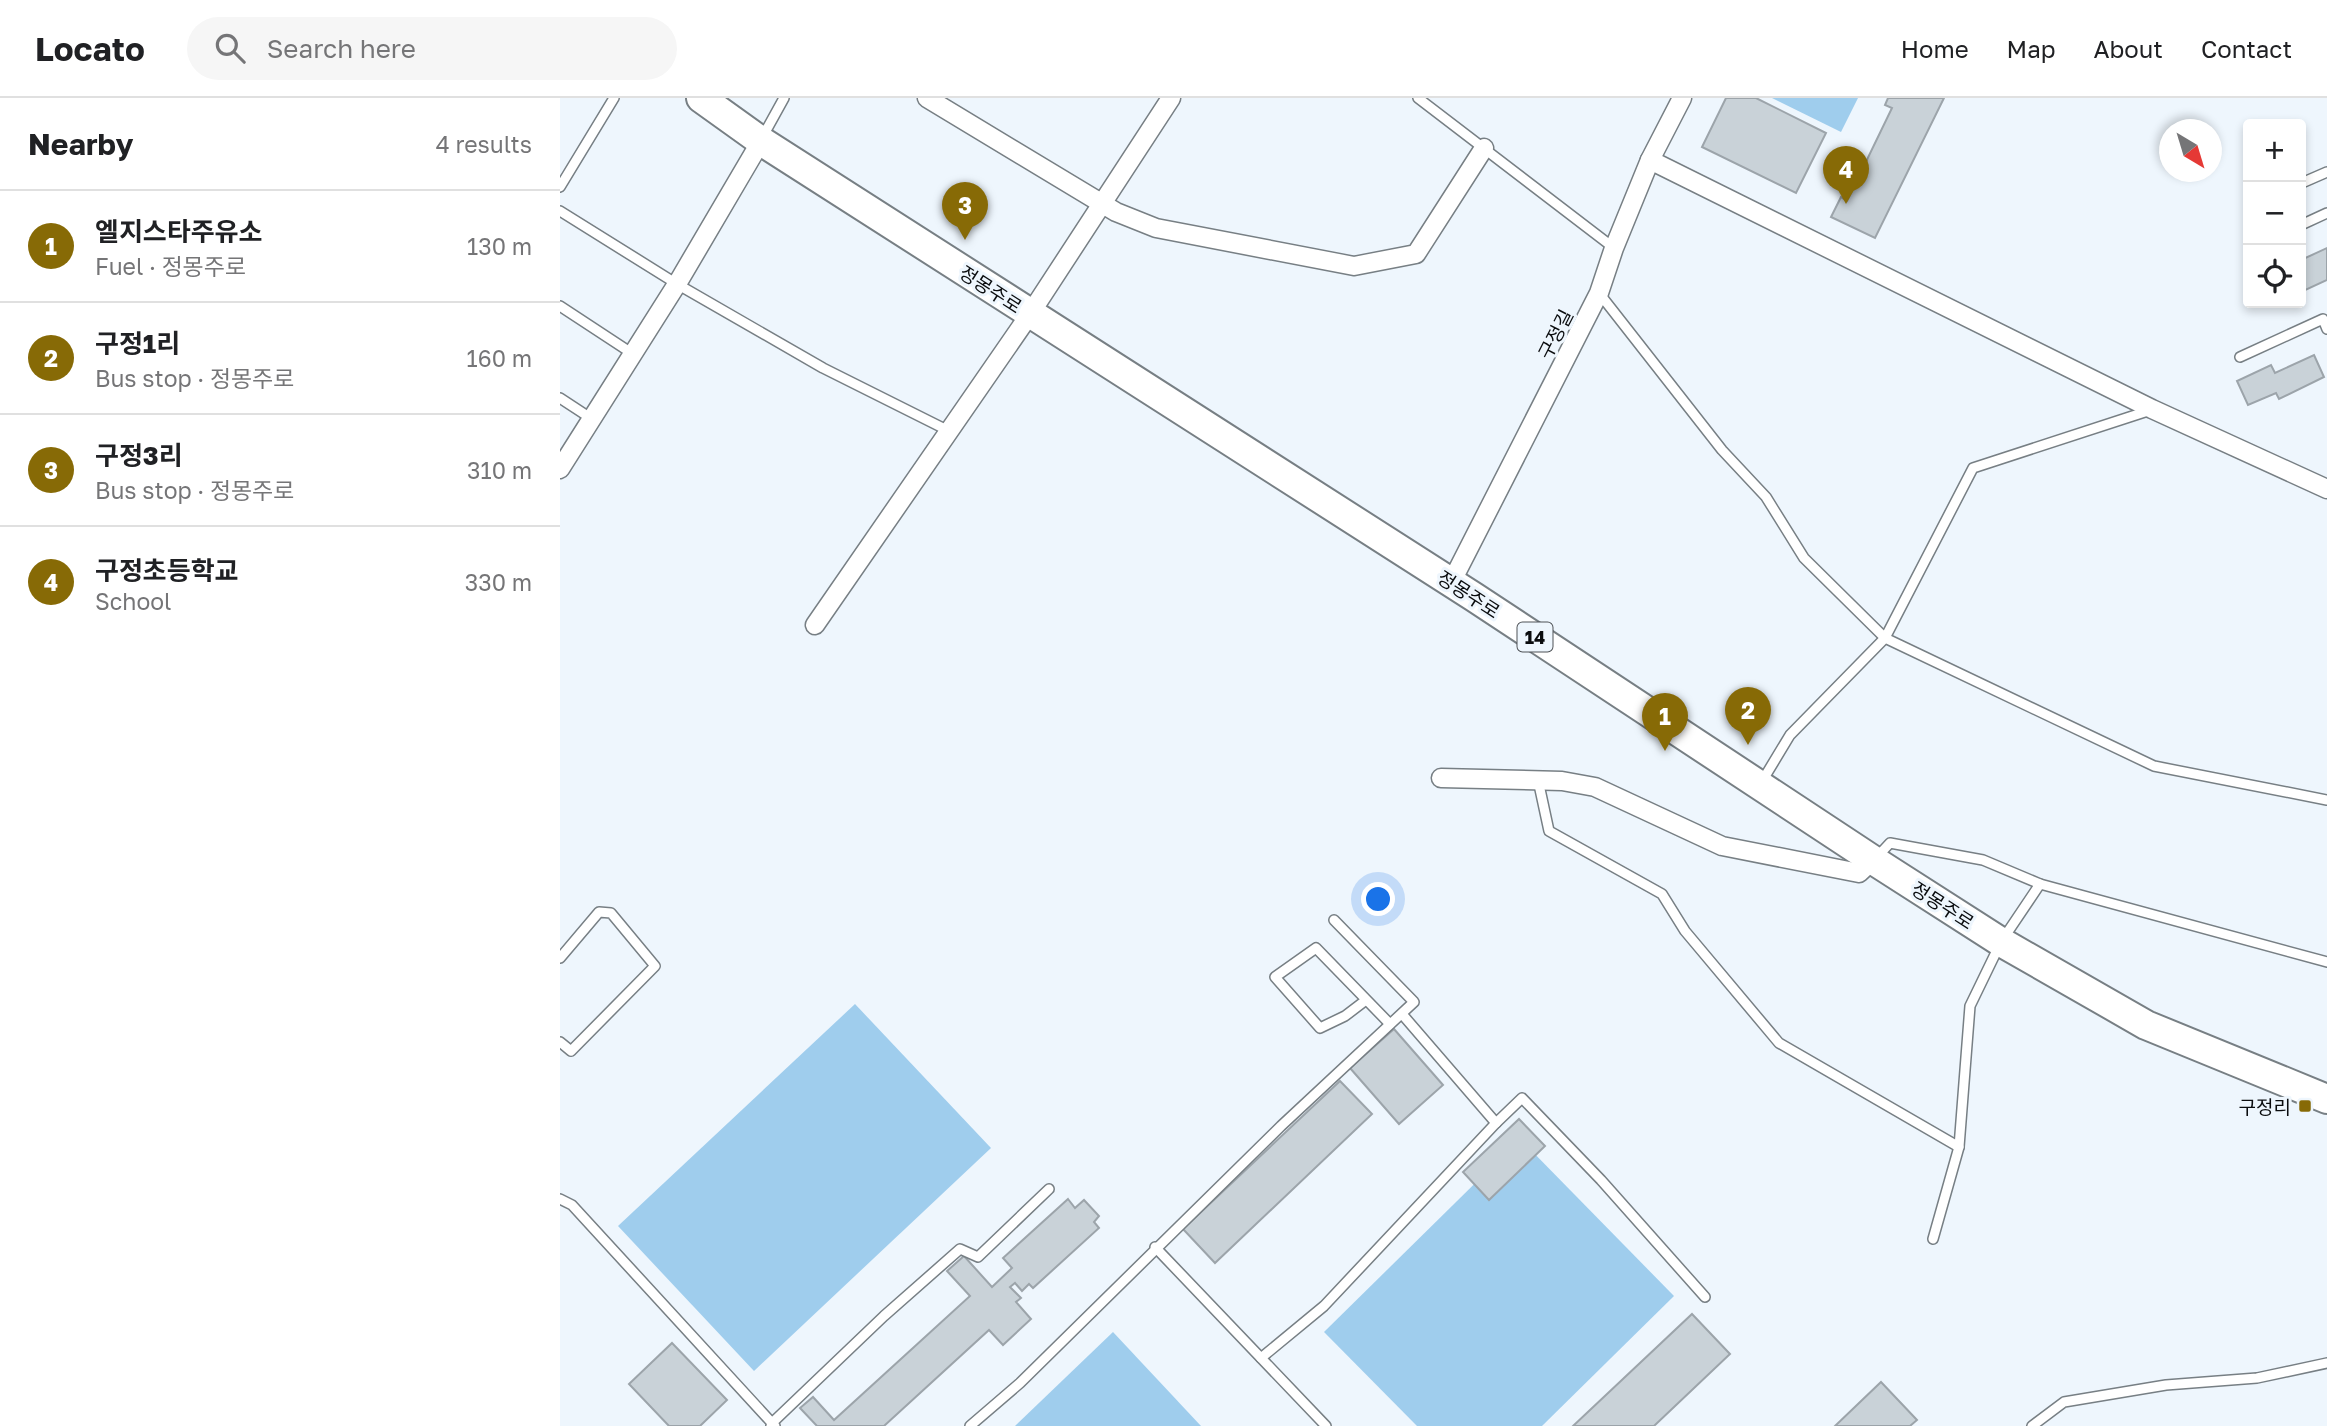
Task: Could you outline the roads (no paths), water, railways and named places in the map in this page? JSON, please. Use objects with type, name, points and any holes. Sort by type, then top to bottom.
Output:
[{"type":"main road","name":"정몽주로","points":[[701,98],[761,141],[1451,583],[2001,942],[2146,1025],[2327,1099]]},
{"type":"street","points":[[927,98],[1116,212],[1156,228],[1354,266],[1416,254],[1484,148]]},
{"type":"street","points":[[815,625],[1030,314],[1171,98]]},
{"type":"street","name":"구정길","points":[[1451,583],[1599,293],[1614,248],[1650,160],[1682,98]]},
{"type":"street","points":[[560,469],[677,284],[761,141]]},
{"type":"street","points":[[1650,160],[2152,409],[2327,489]]},
{"type":"street","points":[[1441,778],[1562,781],[1595,787],[1722,846],[1859,873],[1873,860]]},
{"type":"lane","points":[[560,187],[614,98]]},
{"type":"lane","points":[[761,141],[784,98]]},
{"type":"lane","points":[[1418,98],[1614,248]]},
{"type":"lane","points":[[2306,181],[2327,172]]},
{"type":"lane","points":[[560,211],[677,284],[823,368],[948,431]]},
{"type":"lane","points":[[2306,223],[2327,213]]},
{"type":"lane","points":[[1599,293],[1722,450],[1766,497],[1804,558],[1885,638],[2154,766],[2327,800]]},
{"type":"lane","points":[[560,306],[633,354]]},
{"type":"lane","points":[[2240,357],[2326,322]]},
{"type":"lane","points":[[560,398],[592,419]]},
{"type":"lane","points":[[1759,785],[1790,735],[1885,638],[1973,468],[2152,409]]},
{"type":"lane","points":[[1538,780],[1549,831],[1662,894],[1685,931],[1779,1043],[1959,1147]]},
{"type":"lane","points":[[1873,860],[1889,843],[1983,860],[2040,884],[2327,962]]},
{"type":"lane","points":[[1933,1239],[1959,1147],[1970,1006],[2001,942],[2040,884]]},
{"type":"lane","points":[[560,958],[599,912],[611,913],[655,966],[571,1051],[560,1042]]},
{"type":"lane","points":[[971,1426],[1020,1383],[1155,1247],[1414,1002],[1335,920]]},
{"type":"lane","points":[[1366,1000],[1345,1016],[1320,1028],[1275,977],[1316,948],[1390,1024]]},
{"type":"lane","points":[[1402,1014],[1496,1123]]},
{"type":"lane","points":[[1261,1358],[1324,1306],[1522,1098],[1601,1180],[1705,1297]]},
{"type":"lane","points":[[560,1199],[572,1205],[773,1425],[884,1316],[960,1249],[978,1257],[1049,1189]]},
{"type":"lane","points":[[1155,1247],[1326,1426]]},
{"type":"lane","points":[[2032,1426],[2064,1402],[2166,1385],[2257,1378],[2327,1363]]},
{"type":"place","name":"구정초등학교","points":[[1846,204]]},
{"type":"place","name":"구정3리","points":[[965,240]]},
{"type":"place","name":"구정1리","points":[[1748,745]]},
{"type":"place","name":"엘지스타주유소","points":[[1665,751]]},
{"type":"place","name":"구정리","points":[[2305,1106]]}]
